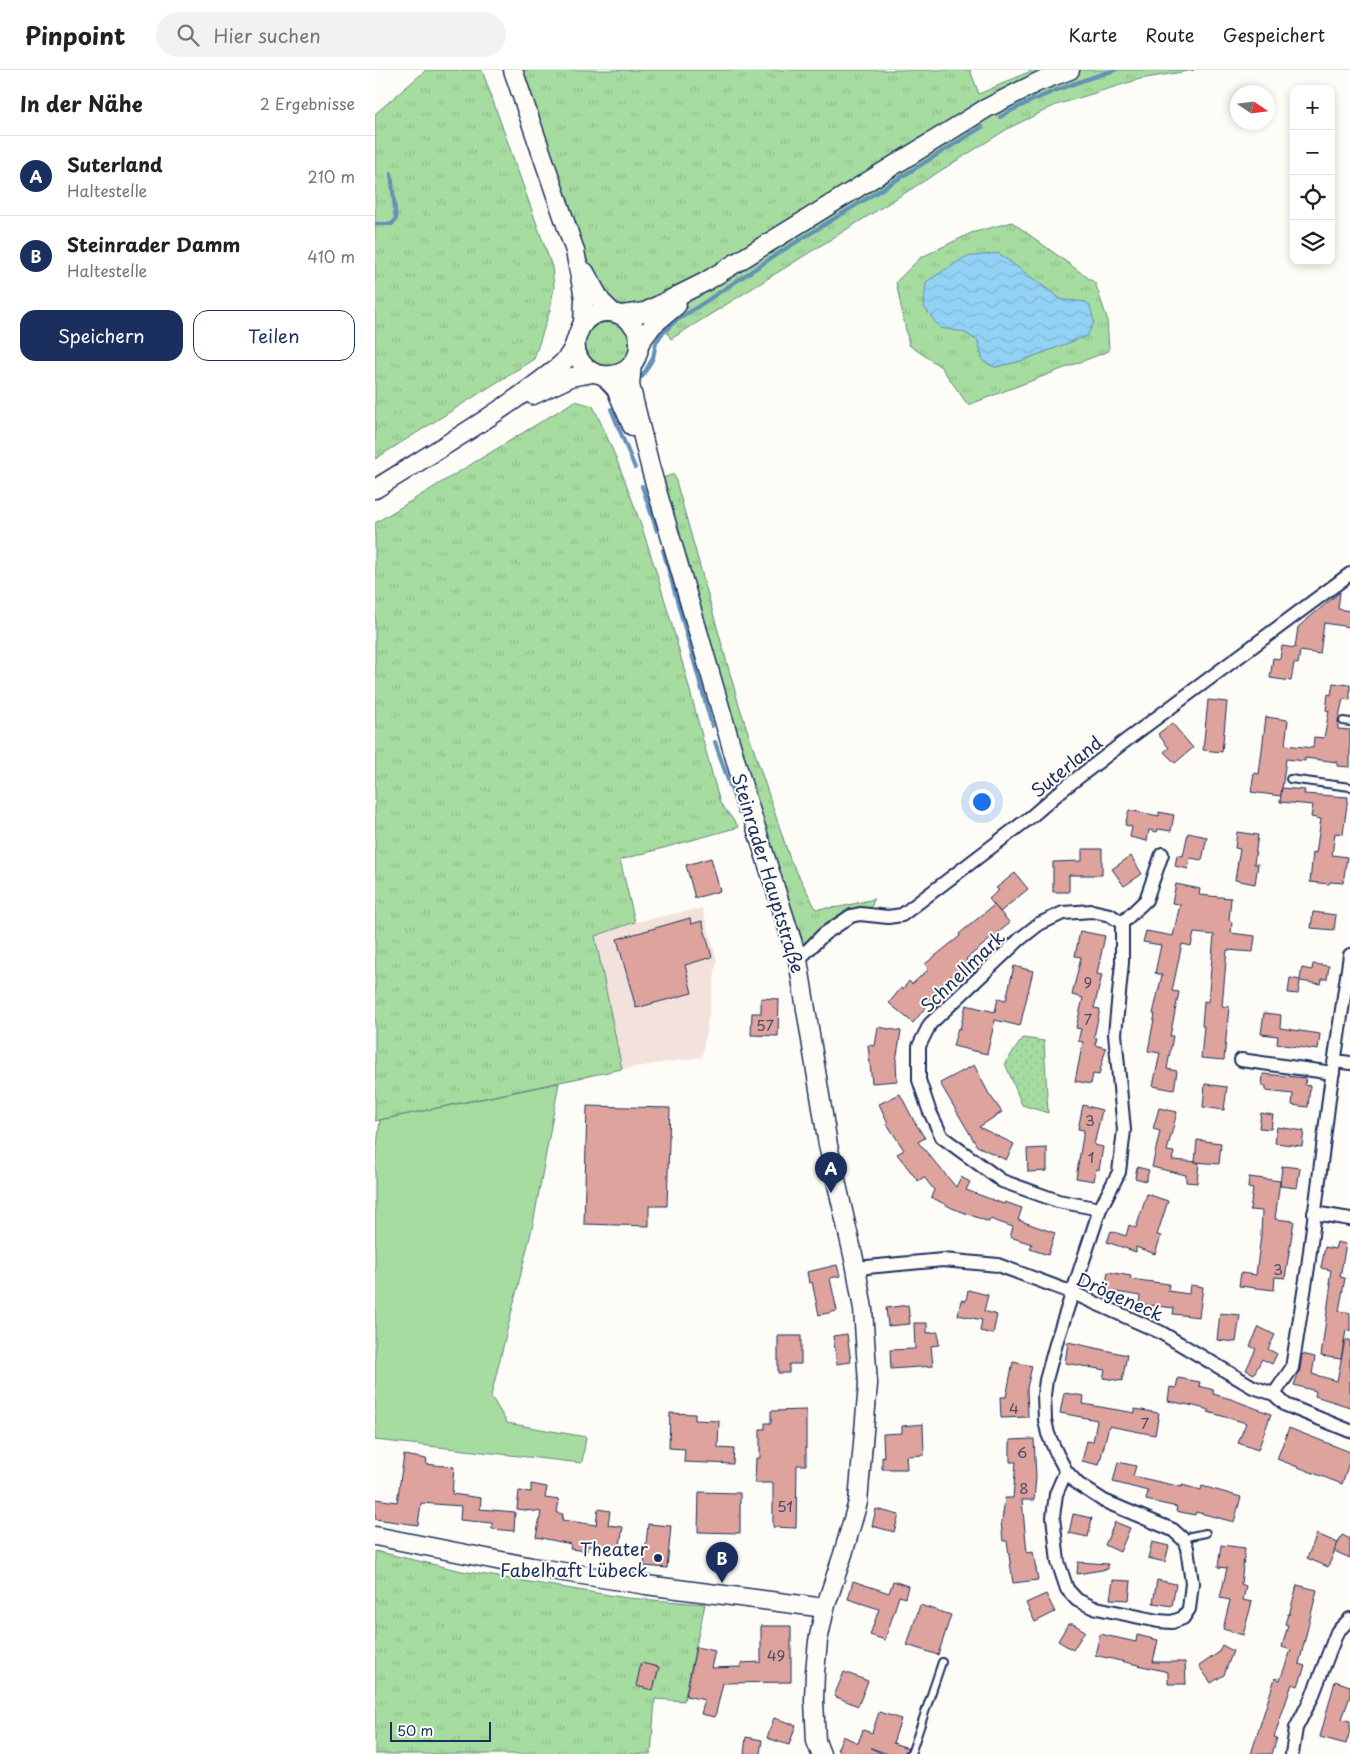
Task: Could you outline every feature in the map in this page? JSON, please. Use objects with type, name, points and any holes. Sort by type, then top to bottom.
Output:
[{"type":"main road","points":[[501,410],[571,377],[620,373],[632,364],[639,344],[633,324],[604,305],[597,295],[575,251],[513,70]]},
{"type":"main road","points":[[375,489],[501,410],[560,365],[571,352],[577,334],[583,324],[594,315],[603,312],[617,314],[638,313],[705,282],[985,109],[1038,82],[1070,70]]},
{"type":"main road","points":[[575,251],[584,298],[583,324]]},
{"type":"main road","points":[[639,344],[660,318],[705,282]]},
{"type":"main road","points":[[575,342],[579,360],[587,368],[599,374]]},
{"type":"main road","name":"Steinrader Hauptstraße","points":[[632,364],[631,385],[651,470],[745,793],[798,960],[828,1145],[863,1309],[868,1384],[858,1495],[843,1554],[825,1608],[818,1641],[814,1700],[817,1741],[821,1754]]},
{"type":"main road","name":"Steinrader Hauptstraße","points":[[599,374],[616,389],[651,470]]},
{"type":"main road","points":[[375,1536],[531,1567],[646,1585],[825,1608]]},
{"type":"street","name":"Suterland","points":[[798,960],[824,934],[851,916],[860,914],[888,918],[902,915],[1032,816],[1123,742],[1350,574]]},
{"type":"street","points":[[1066,1471],[1056,1494],[1053,1505],[1053,1517],[1058,1562],[1067,1589],[1083,1604],[1158,1621],[1172,1622],[1183,1618],[1189,1608],[1192,1583],[1184,1540],[1173,1530],[1104,1501],[1078,1484],[1066,1471],[1048,1434],[1045,1420],[1044,1395],[1050,1364],[1100,1209],[1119,1172],[1124,1130],[1115,1034],[1122,963],[1121,923],[1146,900],[1162,854]]},
{"type":"street","name":"Schnellmark","points":[[1100,1209],[1058,1201],[1002,1181],[942,1137],[929,1110],[919,1080],[919,1046],[930,1024],[1020,939],[1039,924],[1063,913],[1092,911],[1110,915],[1121,923]]},
{"type":"street","points":[[1274,1394],[1292,1368],[1308,1267],[1350,955]]},
{"type":"street","points":[[1241,1060],[1334,1067],[1350,1064]]},
{"type":"street","points":[[1315,1213],[1350,1219]]},
{"type":"street","name":"Drögeneck","points":[[855,1268],[943,1260],[998,1266],[1073,1293],[1160,1332],[1253,1387],[1274,1394],[1286,1405],[1350,1431]]},
{"type":"street","points":[[1292,1754],[1297,1728],[1312,1697],[1337,1632],[1350,1620]]},
{"type":"lane","points":[[1290,779],[1350,788]]},
{"type":"lane","points":[[1184,1540],[1191,1536],[1206,1533]]},
{"type":"lane","points":[[909,1754],[912,1751],[942,1662]]},
{"type":"shaded area","points":[[702,908],[717,960],[702,1057],[622,1069],[595,936],[635,922]]},
{"type":"green space","points":[[426,70],[482,70],[552,267],[554,287],[550,310],[534,359],[375,459],[375,114]]},
{"type":"green space","points":[[522,70],[970,70],[979,94],[1033,70],[1194,70],[1140,79],[1056,105],[1009,128],[671,339],[650,304],[623,305],[613,301],[595,282]]},
{"type":"green space","points":[[1012,222],[1095,283],[1107,318],[1109,351],[968,405],[941,367],[909,345],[896,282],[920,258],[971,233]],"holes":[[[998,253],[1062,300],[1086,302],[1086,336],[1021,361],[995,367],[983,361],[978,341],[964,332]]]},
{"type":"green space","points":[[612,322],[624,328],[629,335],[629,353],[624,360],[617,365],[604,366],[592,360],[587,353],[586,340],[592,328],[599,323]]},
{"type":"green space","points":[[575,401],[593,406],[633,502],[665,602],[720,803],[739,827],[620,860],[635,922],[595,936],[622,1069],[375,1121],[375,523]]},
{"type":"green space","points":[[674,474],[738,702],[790,859],[816,909],[840,907],[874,899],[871,908],[852,911],[809,945],[802,938],[768,840],[708,643],[663,478]]},
{"type":"green space","points":[[1023,1038],[1044,1041],[1048,1113],[1022,1105],[1005,1063]]},
{"type":"green space","points":[[559,1083],[533,1224],[491,1396],[507,1423],[586,1437],[582,1463],[375,1440],[375,1164],[380,1120]]},
{"type":"green space","points":[[375,1551],[462,1571],[627,1598],[705,1604],[684,1701],[655,1699],[651,1754],[375,1754]]},
{"type":"water","points":[[998,253],[1062,300],[1086,302],[1090,306],[1094,322],[1087,336],[1021,361],[995,367],[983,361],[978,341],[964,332],[940,328],[924,307],[926,282],[965,257]]},
{"type":"building","points":[[1340,592],[1338,609],[1350,611],[1350,627],[1324,623],[1320,654],[1300,651],[1298,664],[1294,663],[1291,681],[1270,678],[1273,658],[1280,659],[1282,646],[1295,648],[1298,627]]},
{"type":"building","points":[[1333,683],[1350,685],[1350,700],[1343,699],[1338,729],[1350,730],[1350,767],[1337,766],[1337,762],[1305,758],[1305,761],[1286,759],[1281,796],[1251,792],[1254,773],[1259,774],[1266,717],[1288,720],[1285,745],[1313,748],[1314,737],[1324,738],[1329,711],[1326,710],[1328,694],[1331,695]]},
{"type":"building","points":[[1208,700],[1227,702],[1222,752],[1203,750]]},
{"type":"building","points":[[1172,723],[1193,748],[1175,763],[1164,752],[1169,748],[1158,734]]},
{"type":"building","points":[[1282,788],[1305,790],[1304,794],[1348,797],[1343,834],[1335,833],[1332,855],[1347,857],[1343,883],[1310,882],[1313,852],[1316,853],[1321,819],[1311,817],[1313,805],[1280,802]]},
{"type":"building","points":[[1129,810],[1159,816],[1159,812],[1174,815],[1171,831],[1158,829],[1157,832],[1149,830],[1147,841],[1130,837],[1132,827],[1125,825]]},
{"type":"building","points":[[1237,832],[1258,835],[1254,864],[1258,864],[1255,884],[1235,880],[1240,849],[1235,848]]},
{"type":"building","points":[[1188,833],[1207,837],[1202,860],[1190,858],[1188,869],[1175,866],[1177,855],[1183,856]]},
{"type":"building","points":[[1082,849],[1102,849],[1102,875],[1069,875],[1069,892],[1053,892],[1053,862],[1082,861]]},
{"type":"building","points":[[1131,856],[1142,874],[1124,886],[1112,869]]},
{"type":"building","points":[[711,858],[720,891],[695,898],[686,865]]},
{"type":"building","points":[[1015,873],[1028,889],[1000,912],[989,899],[999,890],[996,888]]},
{"type":"building","points":[[1176,884],[1200,889],[1199,895],[1231,898],[1229,921],[1232,922],[1231,933],[1255,936],[1253,952],[1227,950],[1222,1006],[1229,1007],[1224,1060],[1201,1058],[1204,1001],[1208,1002],[1214,935],[1194,933],[1191,946],[1182,944],[1172,991],[1179,992],[1170,1036],[1173,1036],[1167,1069],[1177,1071],[1174,1090],[1153,1086],[1160,1053],[1148,1051],[1155,1014],[1153,1014],[1162,975],[1155,973],[1161,945],[1143,942],[1146,931],[1173,936],[1180,904],[1172,903]]},
{"type":"building","points":[[994,905],[1010,923],[966,959],[968,962],[942,984],[944,986],[923,1005],[926,1007],[913,1023],[889,1003],[909,981],[912,984],[929,969],[925,964]]},
{"type":"building","points":[[1313,912],[1336,915],[1334,930],[1311,928]]},
{"type":"building","points":[[690,918],[691,924],[702,921],[712,957],[685,965],[692,993],[636,1008],[617,939]]},
{"type":"building","points":[[1080,931],[1105,936],[1097,974],[1102,975],[1094,1008],[1100,1009],[1094,1037],[1097,1038],[1095,1045],[1106,1048],[1099,1075],[1093,1074],[1091,1084],[1075,1081],[1083,1042],[1078,1041],[1081,1029],[1076,1028],[1083,998],[1072,995],[1081,957],[1075,956]]},
{"type":"building","points":[[1313,964],[1329,966],[1327,979],[1322,979],[1321,984],[1300,981],[1298,994],[1288,993],[1290,978],[1300,980],[1302,968],[1312,970]]},
{"type":"building","points":[[1014,966],[1033,971],[1020,1026],[995,1020],[987,1054],[953,1046],[958,1028],[960,1029],[966,1005],[995,1012],[998,998],[1006,1000]]},
{"type":"building","points":[[761,998],[779,999],[778,1036],[751,1035],[752,1013],[761,1013]]},
{"type":"building","points":[[1264,1013],[1281,1015],[1280,1028],[1320,1034],[1318,1050],[1277,1044],[1278,1036],[1261,1034]]},
{"type":"building","points":[[878,1027],[901,1031],[896,1061],[897,1081],[872,1083],[868,1045],[875,1046]]},
{"type":"building","points":[[974,1065],[989,1094],[1002,1112],[979,1127],[1014,1144],[1006,1160],[977,1146],[940,1083]]},
{"type":"building","points":[[1263,1074],[1306,1078],[1305,1085],[1310,1086],[1308,1107],[1292,1105],[1293,1094],[1266,1091],[1266,1086],[1262,1086]]},
{"type":"building","points":[[1205,1084],[1227,1087],[1224,1110],[1203,1107]]},
{"type":"building","points":[[900,1094],[925,1138],[918,1142],[956,1187],[961,1177],[970,1182],[966,1190],[1004,1204],[1005,1202],[1022,1208],[1018,1220],[1055,1233],[1048,1255],[1030,1249],[1032,1244],[1010,1237],[1013,1227],[990,1219],[989,1222],[952,1208],[931,1197],[934,1190],[924,1177],[918,1181],[897,1154],[904,1150],[887,1124],[879,1104]]},
{"type":"building","points":[[1083,1105],[1102,1110],[1094,1145],[1103,1147],[1099,1170],[1096,1169],[1094,1181],[1076,1178],[1084,1130],[1078,1129]]},
{"type":"building","points":[[587,1106],[670,1108],[667,1206],[649,1206],[649,1226],[584,1224]]},
{"type":"building","points":[[1159,1108],[1177,1112],[1167,1151],[1174,1152],[1172,1160],[1199,1162],[1197,1183],[1186,1182],[1186,1175],[1152,1167],[1160,1131],[1153,1129]]},
{"type":"building","points":[[1261,1113],[1273,1115],[1271,1129],[1259,1128]]},
{"type":"building","points":[[1277,1127],[1304,1131],[1302,1146],[1275,1143]]},
{"type":"building","points":[[1197,1140],[1221,1143],[1219,1164],[1195,1162]]},
{"type":"building","points":[[1047,1148],[1047,1171],[1028,1172],[1027,1149]]},
{"type":"building","points":[[1282,1166],[1300,1168],[1297,1188],[1280,1186]]},
{"type":"building","points":[[1137,1167],[1149,1170],[1146,1181],[1135,1178]]},
{"type":"building","points":[[1249,1177],[1280,1181],[1275,1219],[1294,1221],[1285,1278],[1275,1277],[1274,1290],[1239,1286],[1241,1273],[1256,1275],[1261,1235],[1262,1211],[1250,1210],[1253,1189],[1248,1188]]},
{"type":"building","points":[[1147,1194],[1168,1201],[1157,1235],[1161,1236],[1155,1254],[1136,1247],[1136,1252],[1107,1242],[1111,1231],[1126,1236],[1129,1225],[1136,1228]]},
{"type":"building","points":[[1337,1242],[1346,1244],[1340,1277],[1345,1278],[1339,1311],[1350,1313],[1350,1331],[1346,1330],[1341,1359],[1321,1356],[1331,1283],[1329,1283],[1331,1270],[1321,1268],[1325,1247],[1335,1249]]},
{"type":"building","points":[[837,1265],[840,1276],[830,1278],[837,1311],[819,1315],[812,1282],[809,1283],[807,1272]]},
{"type":"building","points":[[1108,1272],[1131,1276],[1130,1279],[1169,1284],[1168,1291],[1189,1294],[1190,1285],[1203,1287],[1199,1317],[1173,1314],[1174,1308],[1139,1304],[1140,1296],[1105,1290]]},
{"type":"building","points":[[968,1290],[988,1295],[984,1311],[997,1315],[993,1334],[980,1331],[982,1320],[958,1315],[961,1300],[966,1301]]},
{"type":"building","points":[[908,1305],[910,1324],[888,1326],[886,1308]]},
{"type":"building","points":[[1220,1313],[1240,1315],[1236,1342],[1217,1340]]},
{"type":"building","points":[[914,1323],[927,1323],[927,1333],[938,1332],[939,1345],[931,1346],[933,1366],[891,1369],[890,1350],[915,1349]]},
{"type":"building","points":[[1259,1327],[1275,1335],[1268,1349],[1277,1354],[1272,1364],[1262,1359],[1254,1374],[1246,1370],[1256,1349],[1250,1346]]},
{"type":"building","points":[[847,1334],[851,1362],[837,1364],[833,1336]]},
{"type":"building","points":[[778,1336],[801,1336],[801,1364],[789,1364],[789,1373],[778,1373]]},
{"type":"building","points":[[1345,1340],[1350,1340],[1350,1407],[1315,1396],[1316,1391],[1294,1385],[1300,1369],[1302,1354],[1315,1357],[1312,1374],[1337,1381]]},
{"type":"building","points":[[1068,1342],[1127,1355],[1122,1381],[1103,1378],[1105,1370],[1065,1363]]},
{"type":"building","points":[[1013,1362],[1032,1366],[1027,1388],[1028,1417],[1001,1418],[1000,1397],[1006,1397]]},
{"type":"building","points":[[1178,1378],[1200,1382],[1199,1386],[1214,1390],[1213,1394],[1271,1414],[1258,1450],[1238,1443],[1246,1423],[1208,1412],[1209,1410],[1168,1401],[1170,1387],[1176,1388]]},
{"type":"building","points":[[1064,1393],[1084,1396],[1083,1404],[1135,1413],[1135,1409],[1159,1413],[1155,1435],[1109,1426],[1099,1465],[1082,1461],[1087,1441],[1093,1442],[1097,1420],[1060,1413]]},
{"type":"building","points":[[806,1410],[806,1465],[797,1465],[796,1528],[773,1527],[773,1483],[755,1483],[756,1458],[760,1458],[760,1429],[765,1429],[765,1423],[771,1423],[771,1411]]},
{"type":"building","points":[[670,1413],[695,1414],[695,1420],[719,1421],[718,1448],[734,1449],[733,1464],[684,1462],[685,1449],[669,1448]]},
{"type":"building","points":[[923,1424],[924,1455],[906,1456],[907,1469],[882,1469],[882,1457],[884,1458],[883,1434],[902,1433],[902,1426]]},
{"type":"building","points":[[1289,1428],[1350,1452],[1350,1460],[1342,1484],[1277,1459]]},
{"type":"building","points":[[1034,1439],[1036,1477],[1034,1500],[1022,1500],[1027,1553],[1033,1552],[1038,1580],[1013,1583],[1007,1541],[1003,1541],[1001,1521],[1005,1498],[1013,1498],[1016,1462],[1010,1462],[1010,1440]]},
{"type":"building","points":[[404,1455],[427,1459],[426,1464],[454,1467],[452,1494],[481,1498],[480,1509],[515,1512],[514,1531],[492,1529],[492,1523],[460,1520],[461,1506],[421,1503],[418,1525],[375,1519],[375,1499],[397,1502]]},
{"type":"building","points":[[1118,1462],[1136,1466],[1133,1476],[1201,1490],[1202,1486],[1241,1497],[1234,1522],[1196,1512],[1195,1515],[1176,1511],[1177,1507],[1146,1500],[1148,1491],[1113,1482]]},
{"type":"building","points":[[531,1484],[547,1487],[545,1498],[559,1500],[557,1513],[563,1514],[562,1520],[596,1525],[598,1509],[610,1511],[608,1525],[623,1527],[619,1551],[587,1546],[587,1551],[570,1549],[571,1544],[536,1537],[541,1512],[517,1509],[519,1491],[531,1492]]},
{"type":"building","points":[[699,1492],[740,1493],[740,1533],[698,1532]]},
{"type":"building","points":[[876,1509],[899,1515],[894,1532],[872,1526]]},
{"type":"building","points":[[1073,1514],[1092,1518],[1088,1537],[1069,1533]]},
{"type":"building","points":[[1115,1522],[1130,1528],[1120,1552],[1105,1545]]},
{"type":"building","points":[[648,1524],[671,1526],[667,1568],[644,1566]]},
{"type":"building","points":[[1317,1534],[1338,1543],[1328,1567],[1307,1558]]},
{"type":"building","points":[[1342,1535],[1350,1539],[1350,1558],[1334,1551]]},
{"type":"building","points":[[1152,1542],[1169,1546],[1165,1562],[1148,1558]]},
{"type":"building","points":[[1221,1545],[1245,1548],[1241,1584],[1246,1586],[1243,1600],[1252,1602],[1243,1635],[1223,1629],[1230,1600],[1220,1598],[1227,1568],[1218,1567]]},
{"type":"building","points":[[1078,1562],[1108,1564],[1108,1569],[1077,1574]]},
{"type":"building","points":[[1113,1580],[1131,1581],[1129,1600],[1110,1599]]},
{"type":"building","points":[[1157,1580],[1176,1584],[1172,1606],[1153,1603]]},
{"type":"building","points":[[853,1581],[889,1593],[893,1581],[908,1586],[905,1598],[899,1596],[885,1640],[870,1635],[879,1609],[848,1599]]},
{"type":"building","points":[[1297,1585],[1317,1590],[1299,1664],[1305,1666],[1298,1686],[1292,1684],[1274,1737],[1277,1738],[1272,1754],[1251,1754],[1275,1678],[1280,1680],[1291,1650],[1282,1647],[1288,1625],[1285,1624]]},
{"type":"building","points":[[1046,1594],[1055,1612],[1035,1622],[1026,1603]]},
{"type":"building","points":[[920,1605],[951,1615],[938,1655],[907,1645]]},
{"type":"building","points":[[1068,1624],[1073,1624],[1085,1631],[1073,1650],[1058,1641]]},
{"type":"building","points":[[761,1626],[791,1626],[791,1682],[723,1683],[715,1717],[701,1714],[705,1700],[686,1696],[696,1647],[715,1651],[711,1668],[741,1667],[741,1663],[761,1662]]},
{"type":"building","points":[[1100,1634],[1136,1642],[1137,1635],[1158,1640],[1153,1662],[1185,1662],[1186,1684],[1168,1684],[1168,1672],[1095,1655]]},
{"type":"building","points":[[1222,1645],[1233,1651],[1224,1675],[1211,1683],[1199,1666],[1218,1653]]},
{"type":"building","points":[[641,1663],[659,1667],[653,1690],[636,1686]]},
{"type":"building","points":[[844,1672],[868,1681],[858,1706],[834,1696]]},
{"type":"building","points":[[1335,1681],[1350,1686],[1350,1696],[1342,1719],[1350,1721],[1350,1731],[1346,1744],[1320,1737]]},
{"type":"building","points":[[879,1712],[901,1719],[893,1743],[908,1748],[904,1754],[888,1754],[871,1748],[883,1754],[846,1754],[837,1750],[843,1736],[858,1743],[863,1730],[872,1733]]},
{"type":"building","points":[[774,1718],[796,1725],[789,1745],[767,1738]]},
{"type":"building","points":[[746,1737],[762,1740],[760,1754],[744,1754]]},
{"type":"waterway","points":[[1000,117],[1056,90],[1115,70]]},
{"type":"waterway","points":[[642,377],[653,358],[656,343],[673,323],[782,251],[982,127]]},
{"type":"waterway","points":[[375,224],[392,224],[396,219],[391,173]]},
{"type":"waterway","points":[[611,409],[635,468]]},
{"type":"waterway","points":[[642,486],[657,531]]},
{"type":"waterway","points":[[663,550],[712,726]]},
{"type":"waterway","points":[[715,742],[739,812]]},
{"type":"place","name":"Suterland","points":[[831,1193]]},
{"type":"place","name":"Theater Fabelhaft Lübeck","points":[[658,1558]]},
{"type":"place","name":"Steinrader Damm","points":[[722,1583]]}]
